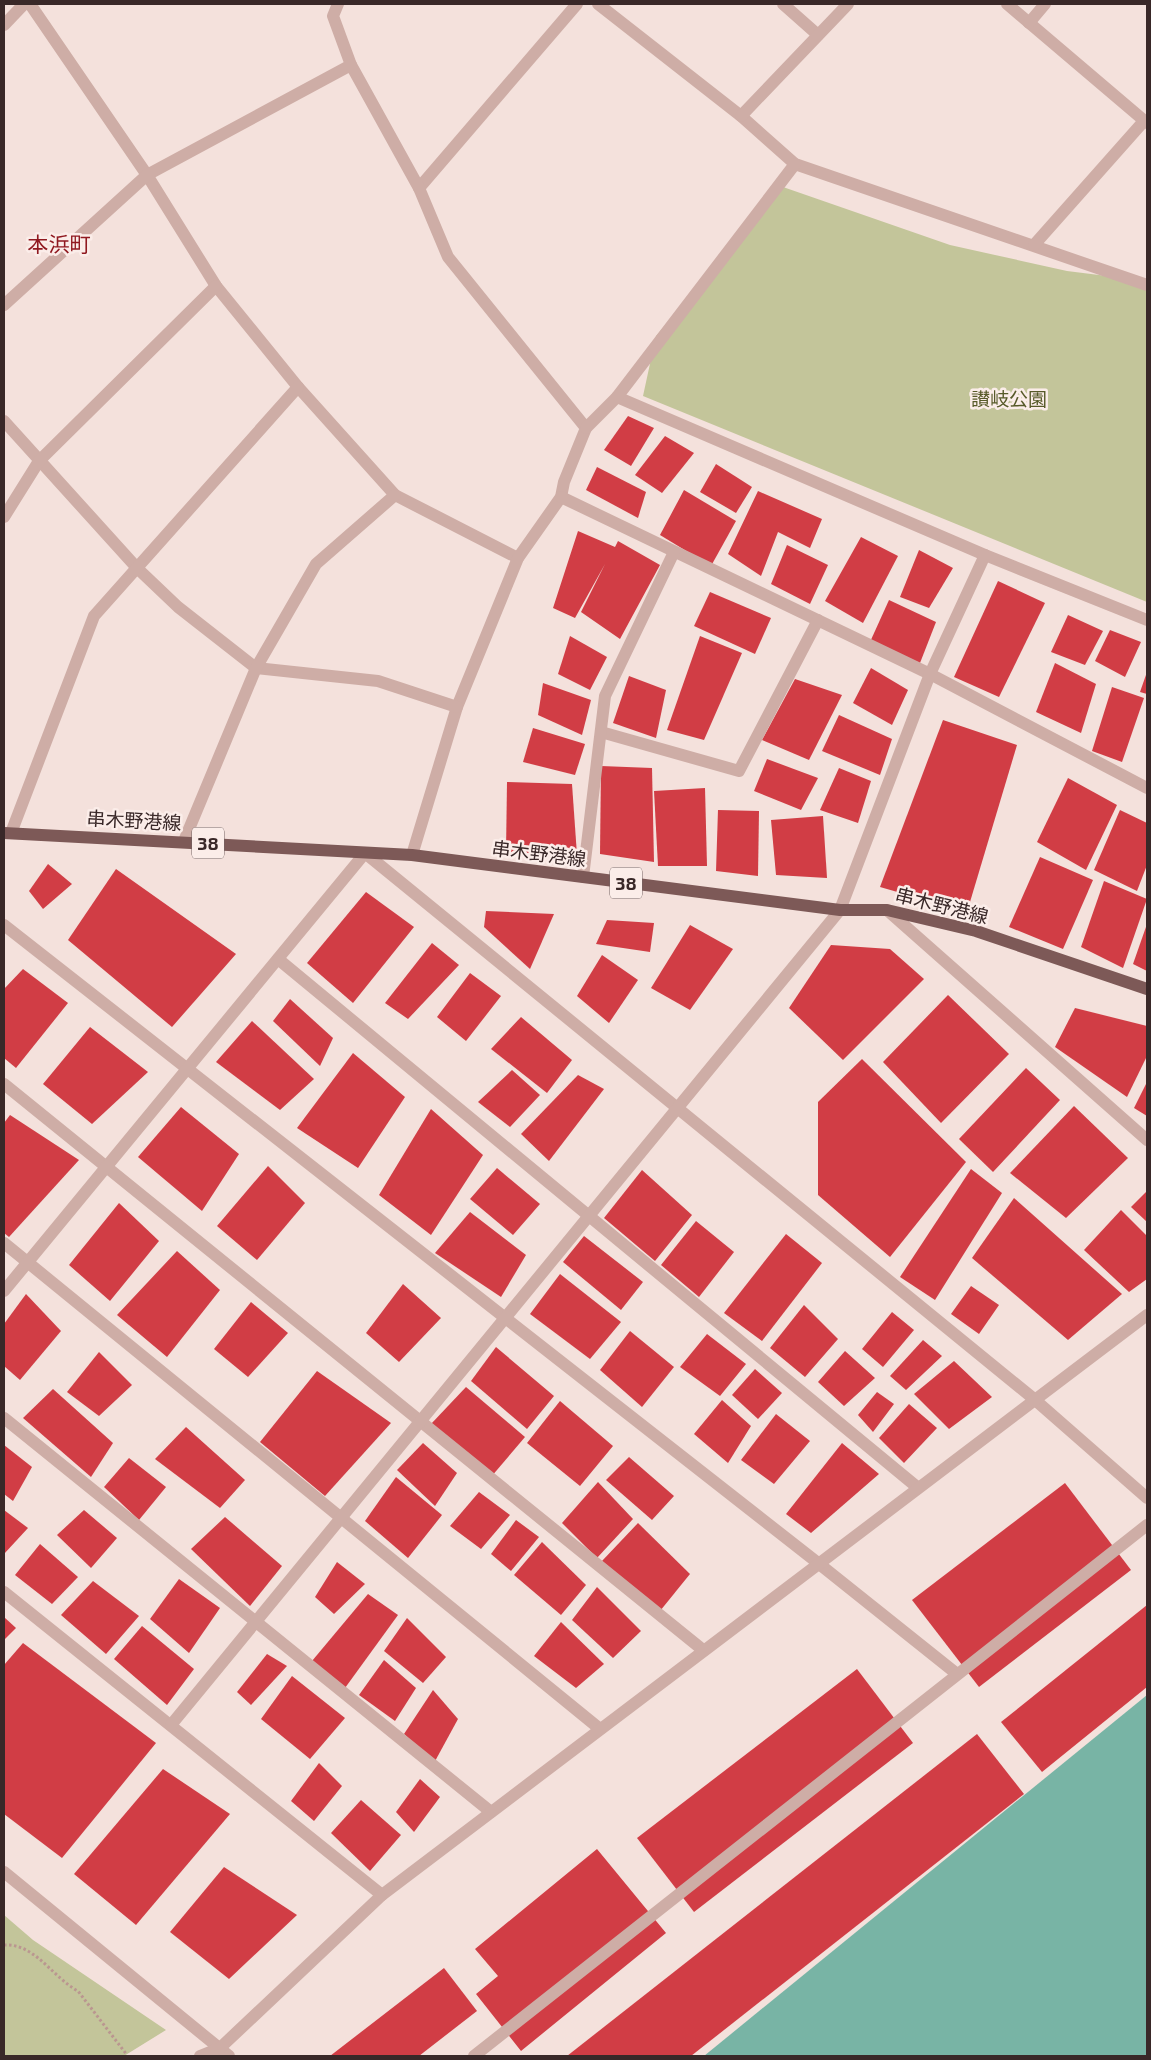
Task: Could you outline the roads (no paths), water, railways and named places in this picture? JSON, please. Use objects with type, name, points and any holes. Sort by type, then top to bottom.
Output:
[{"type":"main road","name":"串木野港線","points":[[7,833],[184,841],[412,855],[840,910],[887,910],[976,931],[1147,989]]},
{"type":"street","points":[[4,25],[24,4]]},
{"type":"street","points":[[30,4],[146,175],[216,286],[298,387],[395,494],[518,558]]},
{"type":"street","points":[[338,4],[333,16],[351,65],[419,188],[448,257],[586,428]]},
{"type":"street","points":[[419,188],[577,4]]},
{"type":"street","points":[[598,4],[741,116],[795,164],[1147,285]]},
{"type":"street","points":[[783,4],[818,35]]},
{"type":"street","points":[[741,116],[848,4]]},
{"type":"street","points":[[1007,4],[1146,122],[1034,245]]},
{"type":"street","points":[[1029,23],[1046,4]]},
{"type":"street","points":[[4,305],[146,175],[351,65]]},
{"type":"street","points":[[412,855],[457,707],[518,558],[561,497],[564,482],[586,428],[617,397],[795,164]]},
{"type":"street","points":[[4,517],[38,461],[216,286]]},
{"type":"street","points":[[7,833],[94,616],[298,387]]},
{"type":"street","points":[[617,397],[985,555],[1147,620]]},
{"type":"street","points":[[4,420],[38,461],[137,568],[178,607],[256,668],[378,681],[457,707]]},
{"type":"street","points":[[184,841],[256,668],[316,564],[395,494]]},
{"type":"street","points":[[561,497],[930,674],[1147,788]]},
{"type":"street","points":[[583,877],[605,696],[674,552]]},
{"type":"street","points":[[171,1725],[679,1109],[840,910],[930,674],[985,555]]},
{"type":"street","points":[[601,732],[739,771],[818,620]]},
{"type":"street","points":[[4,1290],[365,853],[1034,1398],[1147,1498]]},
{"type":"street","points":[[887,910],[1147,1140]]},
{"type":"street","points":[[4,925],[957,1674]]},
{"type":"street","points":[[278,959],[917,1487]]},
{"type":"street","points":[[4,1084],[704,1650]]},
{"type":"street","points":[[4,1243],[600,1729]]},
{"type":"street","points":[[200,2056],[224,2052],[382,1894],[1034,1398],[1147,1315]]},
{"type":"street","points":[[4,1418],[491,1812]]},
{"type":"street","points":[[474,2056],[1147,1525]]},
{"type":"street","points":[[4,1592],[382,1894]]},
{"type":"street","points":[[4,1872],[224,2052]]},
{"type":"water","points":[[1147,1695],[1147,2056],[704,2056]]},
{"type":"district","name":"本浜町","points":[[59,243]]},
{"type":"park label","name":"讃岐公園","points":[[1009,398]]}]
